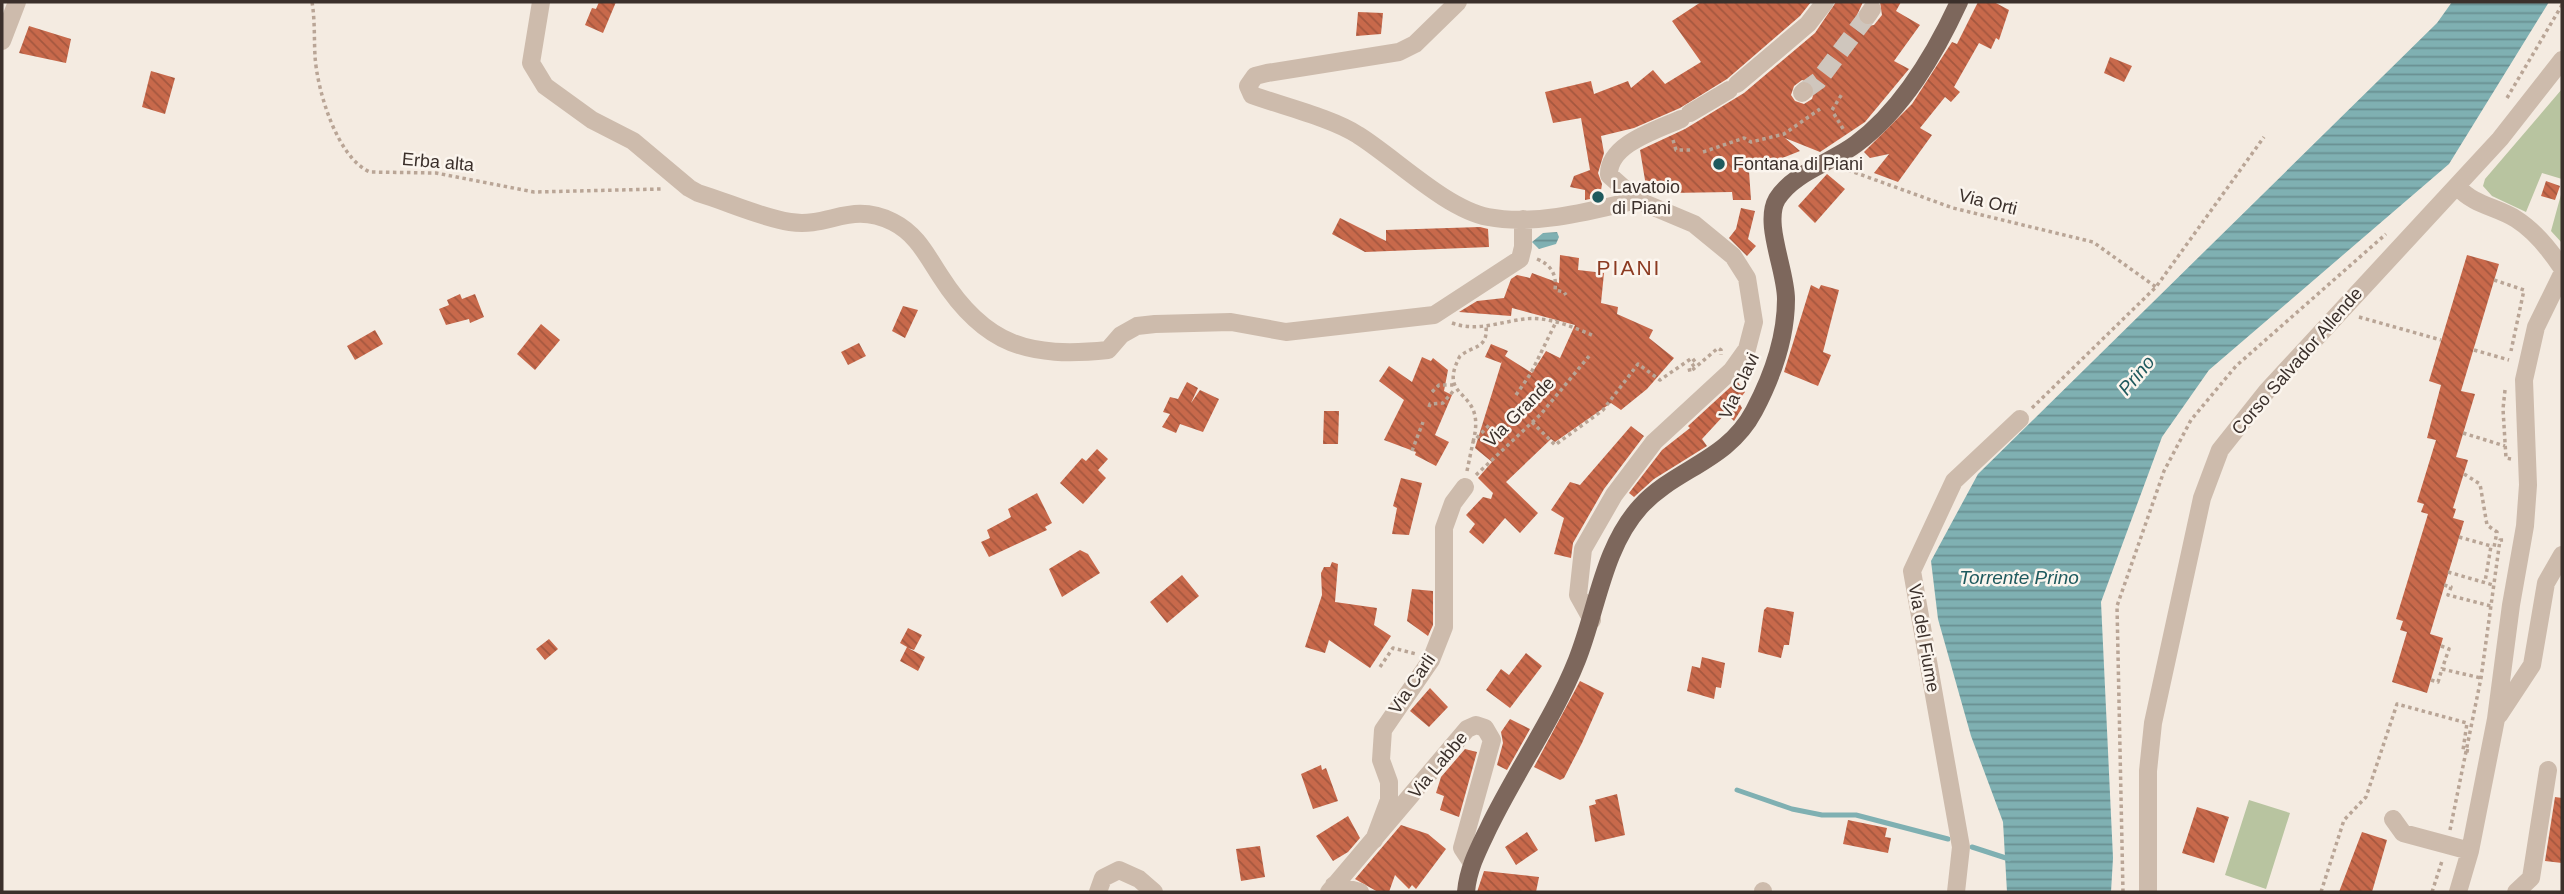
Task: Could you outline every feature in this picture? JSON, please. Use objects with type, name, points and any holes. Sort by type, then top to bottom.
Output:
[{"type":"main road","name":"Via Clavi","points":[[1466,892],[1472,863],[1502,801],[1576,664],[1613,550],[1640,506],[1728,446],[1743,429],[1761,397],[1782,338],[1786,300],[1785,277],[1771,217],[1776,201],[1804,174],[1857,144],[1908,91],[1934,54],[1959,2]]},
{"type":"street","points":[[2,41],[17,2]]},
{"type":"street","points":[[541,2],[531,63],[545,86],[592,120],[633,141],[689,188],[789,222],[807,222],[862,212],[894,223],[911,234],[924,249],[960,306],[974,320],[1017,346],[1030,350],[1108,350],[1121,335],[1138,326],[1155,324],[1231,322],[1286,332],[1434,315],[1520,258],[1523,247],[1523,219]]},
{"type":"street","points":[[1458,2],[1415,44],[1399,52],[1268,73],[1255,76],[1248,86],[1252,95],[1355,133],[1444,197],[1487,217],[1523,219],[1589,211],[1637,200]]},
{"type":"street","points":[[1592,620],[1578,595],[1583,549],[1614,495],[1654,442],[1732,370],[1747,349],[1754,322],[1746,278],[1733,256],[1694,224],[1637,200],[1609,175],[1609,164],[1634,141],[1679,119],[1733,87],[1808,24],[1825,2]]},
{"type":"street","name":"Corso Salvador Allende","points":[[2148,892],[2148,771],[2152,723],[2203,498],[2220,450],[2267,391],[2458,187],[2562,60]]},
{"type":"street","points":[[2458,187],[2466,197],[2517,219],[2546,245],[2562,268]]},
{"type":"street","points":[[2458,892],[2470,851],[2496,719],[2511,605],[2525,526],[2528,485],[2524,380],[2536,327],[2562,274]]},
{"type":"street","name":"Via del Fiume","points":[[1956,892],[1961,847],[1912,571],[1954,481],[2021,419]]},
{"type":"street","name":"Via Carli","points":[[1374,840],[1389,800],[1388,782],[1381,760],[1383,730],[1431,660],[1444,627],[1444,528],[1453,503],[1465,487]]},
{"type":"street","points":[[2496,719],[2532,666],[2546,583],[2562,555]]},
{"type":"street","name":"Via Labbe","points":[[1331,889],[1467,729],[1481,726],[1489,731],[1492,740],[1462,848],[1472,863]]},
{"type":"street","points":[[2516,892],[2531,878],[2548,770]]},
{"type":"street","points":[[2393,819],[2403,833],[2470,851]]},
{"type":"street","points":[[1098,892],[1103,878],[1119,870],[1139,879],[1154,892]]},
{"type":"street","points":[[1331,889],[1360,892]]},
{"type":"path","name":"Erba alta","points":[[312,2],[315,56],[324,104],[351,156],[370,172],[436,173],[534,192],[689,188]]},
{"type":"path","points":[[2502,106],[2562,5]]},
{"type":"path","points":[[1832,110],[1842,94]]},
{"type":"path","points":[[1703,152],[1744,138],[1751,142],[1784,134],[1819,109]]},
{"type":"path","points":[[2021,419],[2156,287],[2264,137]]},
{"type":"path","name":"Via Orti","points":[[1838,169],[1953,208],[2093,242],[2156,287]]},
{"type":"path","points":[[2123,892],[2117,607],[2164,471],[2192,420],[2236,366],[2386,233]]},
{"type":"path","points":[[1520,258],[1533,257],[1541,260],[1557,279],[1555,290],[1566,295]]},
{"type":"path","points":[[2494,280],[2524,290],[2508,366]]},
{"type":"path","points":[[2340,312],[2441,340]]},
{"type":"path","points":[[1434,315],[1457,325],[1486,326],[1523,319],[1557,322],[1594,336]]},
{"type":"path","points":[[1516,395],[1557,322]]},
{"type":"path","points":[[1429,407],[1430,404],[1443,403],[1454,387],[1453,373],[1460,356],[1480,348],[1485,340],[1486,326]]},
{"type":"path","points":[[1532,422],[1555,445],[1603,411],[1638,364],[1660,380],[1694,357],[1696,362],[1689,371],[1692,372],[1720,348],[1721,354],[1716,366]]},
{"type":"path","points":[[2474,350],[2508,360]]},
{"type":"path","name":"Via Grande","points":[[1465,487],[1532,422],[1590,355]]},
{"type":"path","points":[[1432,392],[1439,386],[1454,387],[1472,403],[1475,410],[1477,425],[1465,487]]},
{"type":"path","points":[[2505,387],[2503,409],[2506,458],[2519,461]]},
{"type":"path","points":[[1412,451],[1421,423]]},
{"type":"path","points":[[1473,442],[1491,423]]},
{"type":"path","points":[[2463,433],[2505,446]]},
{"type":"path","points":[[2432,892],[2446,845],[2481,678],[2498,540],[2497,533],[2487,525],[2480,484],[2464,474]]},
{"type":"path","points":[[2459,537],[2491,547],[2494,547],[2498,540]]},
{"type":"path","points":[[2498,540],[2513,540]]},
{"type":"path","points":[[2485,582],[2491,547]]},
{"type":"path","points":[[2448,572],[2493,585]]},
{"type":"path","points":[[2444,585],[2451,587],[2448,595]]},
{"type":"path","points":[[2442,593],[2491,606]]},
{"type":"path","points":[[2431,680],[2438,682],[2449,649],[2441,646]]},
{"type":"path","points":[[1380,667],[1393,648],[1431,660]]},
{"type":"path","points":[[2442,669],[2481,678]]},
{"type":"path","points":[[2320,892],[2344,820],[2366,797],[2397,704],[2467,723],[2463,750],[2489,754]]},
{"type":"green space","points":[[2562,89],[2562,179],[2542,173],[2526,212],[2492,196],[2483,186],[2485,179]]},
{"type":"green space","points":[[2562,191],[2562,243],[2551,231]]},
{"type":"green space","points":[[2249,800],[2290,813],[2266,889],[2225,875]]},
{"type":"water","name":"Torrente Prino","points":[[2452,2],[2549,2],[2449,164],[2209,370],[2162,437],[2101,602],[2113,858],[2111,892],[2007,892],[2003,822],[1971,736],[1938,619],[1931,561],[1978,474],[2437,23]]},
{"type":"water","points":[[1557,232],[1559,237],[1556,244],[1539,249],[1532,242],[1543,233]]},
{"type":"building","points":[[599,2],[616,2],[603,33],[585,25],[592,8],[596,9]]},
{"type":"building","points":[[1701,2],[1811,2],[1800,16],[1727,79],[1680,108],[1634,128],[1601,136],[1604,153],[1598,173],[1602,184],[1600,197],[1585,200],[1585,190],[1570,187],[1574,176],[1590,170],[1581,118],[1553,123],[1545,92],[1591,81],[1594,94],[1628,81],[1631,88],[1653,70],[1665,84],[1701,62],[1672,21]]},
{"type":"building","points":[[1836,2],[1863,2],[1857,15],[1861,24],[1868,26],[1874,25],[1882,15],[1880,2],[1901,2],[1896,11],[1920,25],[1894,61],[1909,69],[1865,122],[1820,152],[1785,138],[1800,151],[1749,171],[1751,200],[1733,200],[1732,192],[1669,193],[1646,186],[1640,150],[1685,129],[1744,93],[1815,33]],"holes":[[[1802,80],[1811,83],[1815,89],[1812,99],[1804,104],[1795,101],[1791,95],[1794,86]]]},
{"type":"building","points":[[1978,2],[1994,2],[2009,10],[1999,40],[1996,38],[1991,49],[1979,43],[1954,87],[1960,92],[1951,102],[1945,97],[1920,128],[1932,135],[1898,182],[1874,173],[1889,154],[1870,158],[1864,152],[1912,104],[1952,42],[1957,44]]},
{"type":"building","points":[[1358,12],[1383,13],[1381,34],[1356,36]]},
{"type":"building","points":[[29,26],[71,39],[66,63],[19,53]]},
{"type":"building","points":[[2110,57],[2132,66],[2124,82],[2104,73]]},
{"type":"building","points":[[151,71],[175,78],[165,114],[142,107]]},
{"type":"building","points":[[1827,174],[1845,189],[1815,223],[1798,206]]},
{"type":"building","points":[[2546,181],[2560,186],[2555,200],[2541,196]]},
{"type":"building","points":[[1741,208],[1755,211],[1748,239],[1756,246],[1747,256],[1729,238],[1736,229]]},
{"type":"building","points":[[1340,218],[1386,241],[1386,230],[1480,227],[1488,229],[1489,247],[1365,252],[1332,234]]},
{"type":"building","points":[[1560,255],[1579,258],[1578,270],[1604,273],[1601,303],[1618,307],[1617,314],[1653,330],[1649,338],[1674,358],[1647,389],[1621,410],[1611,403],[1555,442],[1551,439],[1506,482],[1538,513],[1520,533],[1505,518],[1483,544],[1469,532],[1475,524],[1466,515],[1483,497],[1491,499],[1493,493],[1478,478],[1492,462],[1475,448],[1502,361],[1501,363],[1485,357],[1491,344],[1508,351],[1505,356],[1532,373],[1546,351],[1560,358],[1575,325],[1512,308],[1511,316],[1459,312],[1477,301],[1504,298],[1511,279],[1517,275],[1530,278],[1532,273],[1559,283]]},
{"type":"building","points":[[2467,255],[2499,264],[2461,391],[2475,394],[2456,457],[2468,460],[2453,508],[2456,509],[2453,518],[2464,521],[2430,634],[2443,638],[2427,693],[2392,682],[2407,632],[2400,630],[2403,621],[2396,619],[2428,514],[2421,512],[2424,504],[2417,502],[2436,440],[2427,438],[2441,385],[2429,381]]},
{"type":"building","points":[[1811,285],[1819,289],[1821,285],[1839,290],[1823,352],[1831,355],[1818,386],[1784,372]]},
{"type":"building","points":[[460,294],[462,299],[475,294],[484,317],[470,323],[469,319],[446,325],[439,309],[449,305],[447,300]]},
{"type":"building","points":[[903,306],[918,310],[905,338],[892,331]]},
{"type":"building","points":[[541,324],[560,340],[535,370],[517,354]]},
{"type":"building","points":[[375,330],[383,344],[355,360],[347,346]]},
{"type":"building","points":[[859,343],[866,356],[848,365],[841,352]]},
{"type":"building","points":[[1422,357],[1431,361],[1433,358],[1448,370],[1444,391],[1452,395],[1435,435],[1449,442],[1436,466],[1415,455],[1416,452],[1384,440],[1404,400],[1379,381],[1389,366],[1412,382]]},
{"type":"building","points":[[1737,381],[1745,392],[1738,401],[1742,408],[1734,421],[1726,413],[1702,439],[1707,446],[1654,479],[1634,497],[1629,493],[1662,450],[1690,428],[1688,426]]},
{"type":"building","points":[[1187,382],[1198,388],[1191,403],[1200,390],[1219,399],[1203,432],[1180,424],[1176,433],[1162,427],[1170,414],[1163,412],[1170,397],[1178,399]]},
{"type":"building","points":[[1324,411],[1339,411],[1338,444],[1323,444]]},
{"type":"building","points":[[1631,426],[1644,436],[1604,489],[1573,543],[1571,558],[1554,554],[1564,518],[1551,510],[1570,482],[1580,485]]},
{"type":"building","points":[[1097,449],[1108,459],[1098,470],[1106,478],[1083,504],[1060,483],[1082,458],[1086,461]]},
{"type":"building","points":[[1401,478],[1422,483],[1409,535],[1392,534],[1397,508],[1393,506]]},
{"type":"building","points":[[1037,493],[1052,523],[1045,527],[1047,530],[989,557],[981,542],[990,538],[987,530],[1011,517],[1008,509]]},
{"type":"building","points":[[1080,550],[1088,554],[1100,573],[1062,597],[1049,569]]},
{"type":"building","points":[[1332,562],[1338,564],[1335,602],[1377,608],[1374,625],[1391,636],[1370,668],[1329,640],[1325,653],[1305,647],[1322,595],[1321,573],[1324,567],[1330,567]]},
{"type":"building","points":[[1182,575],[1199,596],[1167,623],[1150,602]]},
{"type":"building","points":[[1412,589],[1433,591],[1433,625],[1428,636],[1407,621]]},
{"type":"building","points":[[1767,607],[1794,612],[1789,645],[1784,645],[1781,658],[1758,652],[1764,610]]},
{"type":"building","points":[[908,628],[922,635],[914,650],[908,648],[925,657],[918,671],[900,661],[907,647],[900,643]]},
{"type":"building","points":[[549,639],[558,649],[545,660],[536,649]]},
{"type":"building","points":[[1526,653],[1542,666],[1510,708],[1486,690],[1501,669],[1509,675]]},
{"type":"building","points":[[1702,657],[1725,663],[1721,688],[1716,687],[1714,699],[1687,691],[1692,666],[1700,668]]},
{"type":"building","points":[[1580,681],[1604,693],[1582,743],[1564,778],[1560,780],[1534,767]]},
{"type":"building","points":[[1430,688],[1448,707],[1429,727],[1410,711]]},
{"type":"building","points":[[1510,719],[1530,729],[1507,770],[1497,765],[1503,743],[1501,732]]},
{"type":"building","points":[[1465,749],[1477,752],[1459,817],[1440,810],[1444,796],[1436,793],[1441,777]]},
{"type":"building","points":[[1321,765],[1322,770],[1326,768],[1338,801],[1313,809],[1301,774]]},
{"type":"building","points":[[1617,794],[1625,835],[1595,842],[1589,806],[1596,804],[1595,800]]},
{"type":"building","points":[[2555,797],[2562,798],[2562,863],[2545,861]]},
{"type":"building","points":[[2197,807],[2229,817],[2214,863],[2182,853]]},
{"type":"building","points":[[1348,816],[1360,838],[1348,852],[1333,861],[1316,836]]},
{"type":"building","points":[[1848,820],[1887,828],[1885,837],[1891,838],[1888,853],[1843,844]]},
{"type":"building","points":[[1401,825],[1428,834],[1446,849],[1416,889],[1412,885],[1409,889],[1395,875],[1389,892],[1378,892],[1355,879]]},
{"type":"building","points":[[1527,832],[1538,850],[1516,865],[1505,847]]},
{"type":"building","points":[[2362,832],[2387,840],[2372,892],[2339,892]]},
{"type":"building","points":[[1260,846],[1265,877],[1241,881],[1236,849]]},
{"type":"building","points":[[1484,871],[1539,877],[1536,892],[1477,892]]},
{"type":"waterway","points":[[1737,790],[1792,809],[1822,815],[1856,815],[1948,839]]},
{"type":"waterway","points":[[1972,847],[2009,859]]},
{"type":"tunnel","points":[[1804,91],[1818,81],[1868,15]]},
{"type":"place","name":"Fontana di Piani","points":[[1719,164]]},
{"type":"place","name":"Lavatoio di Piani","points":[[1598,197]]},
{"type":"district","name":"PIANI","points":[[1629,268]]},
{"type":"water label","name":"Prino","points":[[2136,375]]}]
